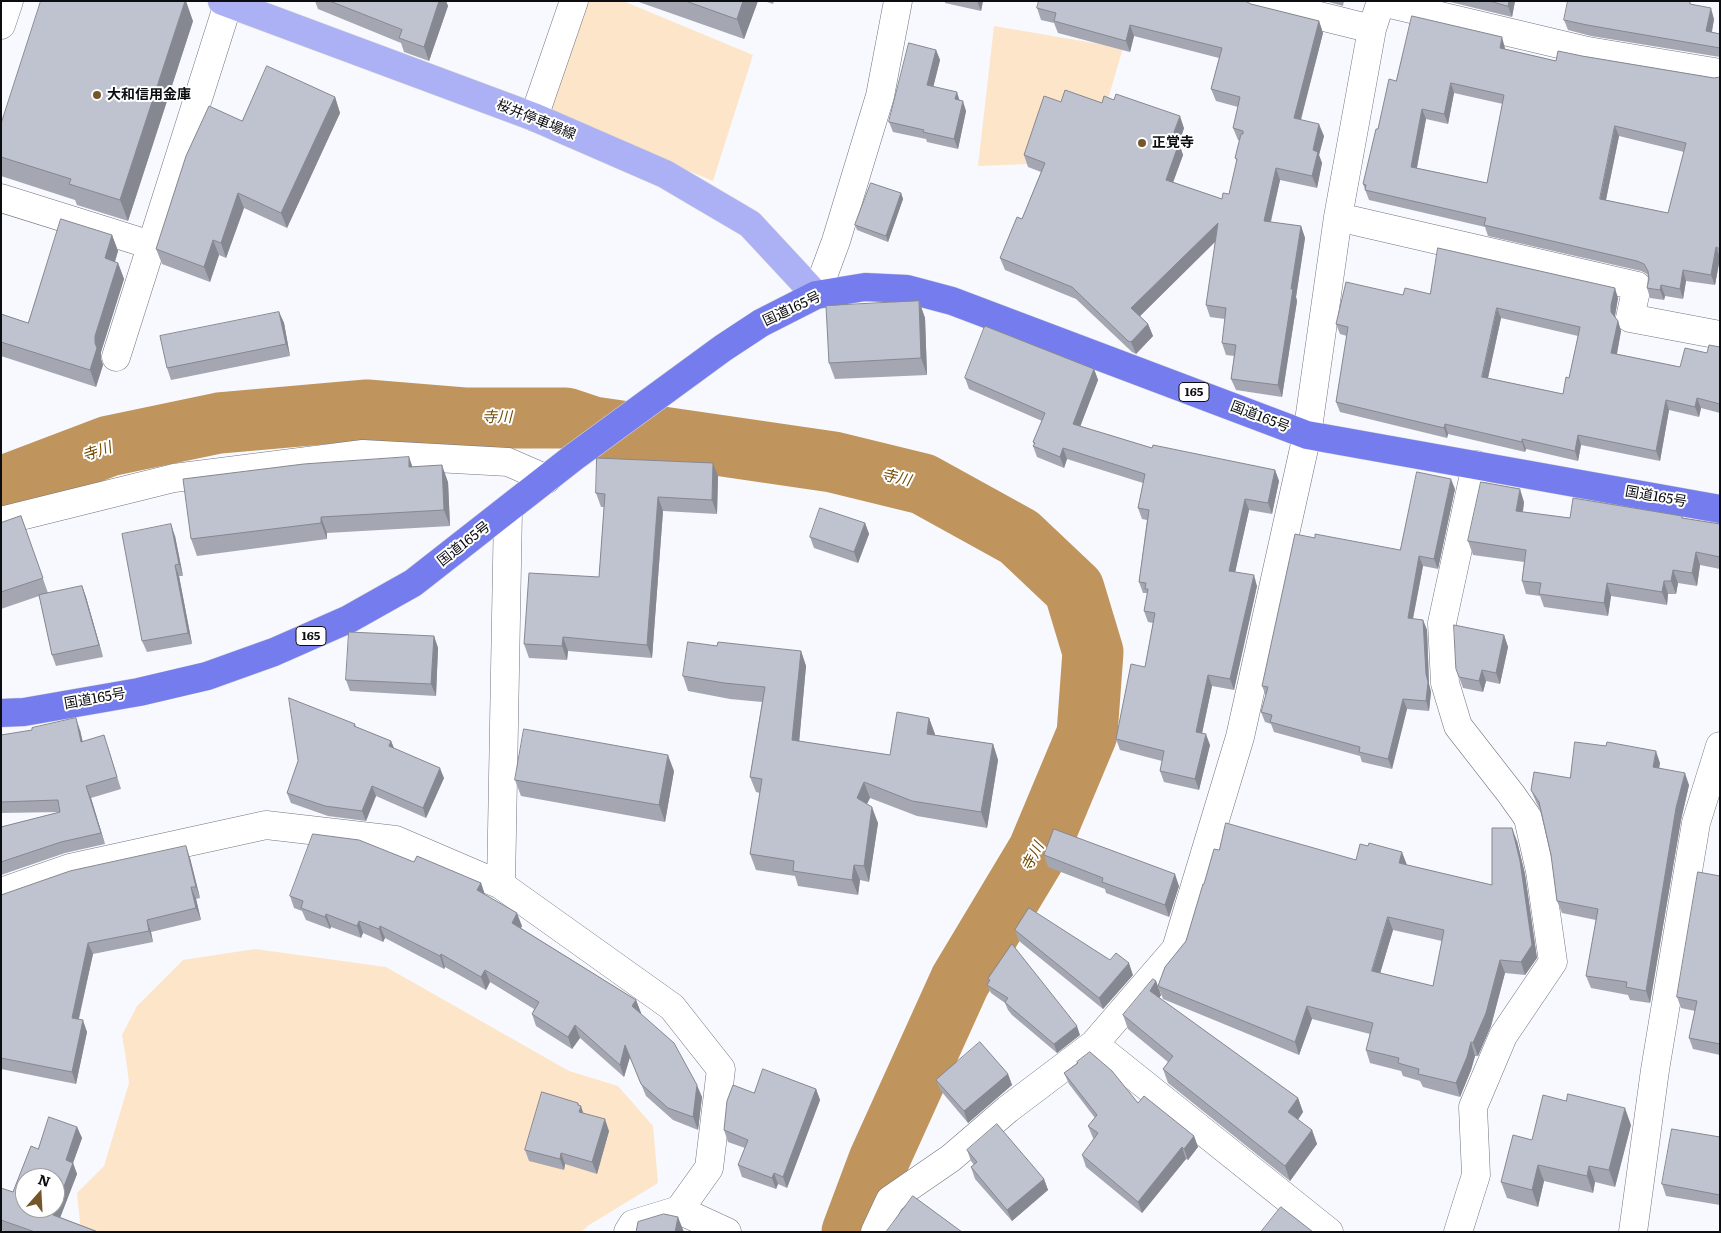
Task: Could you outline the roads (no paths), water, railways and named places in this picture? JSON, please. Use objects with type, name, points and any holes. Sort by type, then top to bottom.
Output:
[{"type":"highway","name":"国道165号","points":[[1,712],[24,712],[139,692],[206,676],[274,652],[349,620],[413,583],[574,457],[761,323],[816,295],[865,286],[907,289],[952,301],[1307,434],[1720,509]]},
{"type":"main road","name":"桜井停車場線","points":[[225,2],[534,117],[665,174],[750,224],[816,295]]},
{"type":"street","points":[[1,25],[9,1]]},
{"type":"street","points":[[534,117],[574,1]]},
{"type":"street","points":[[816,295],[836,241],[880,96],[898,1]]},
{"type":"street","points":[[1260,1],[1372,29]]},
{"type":"street","points":[[116,357],[152,245],[225,2]]},
{"type":"street","points":[[875,1232],[890,1200],[951,1158],[1008,1109],[1094,1044],[1176,949],[1240,737],[1307,434],[1338,217],[1372,29],[1381,2],[1588,51],[1720,73]]},
{"type":"street","points":[[1,198],[152,245]]},
{"type":"street","points":[[1338,217],[1637,286],[1630,318],[1720,335]]},
{"type":"street","points":[[1,521],[174,478],[363,454],[508,462],[546,479]]},
{"type":"street","points":[[1458,1232],[1476,1175],[1472,1107],[1503,1036],[1552,962],[1540,871],[1528,818],[1458,726],[1445,683],[1442,623],[1476,465]]},
{"type":"street","points":[[501,885],[508,510]]},
{"type":"street","points":[[1633,1232],[1655,1070],[1696,823],[1720,746]]},
{"type":"street","points":[[1,892],[70,868],[266,825],[396,840],[501,885],[672,1008],[721,1069],[709,1168],[679,1210],[633,1224],[628,1232]]},
{"type":"street","points":[[1094,1044],[1329,1232]]},
{"type":"street","points":[[679,1210],[727,1232]]},
{"type":"waterway","name":"寺川","points":[[1,487],[109,446],[219,423],[367,410],[464,418],[566,418],[593,427],[833,462],[923,484],[1019,537],[1074,589],[1093,652],[1087,734],[1038,851],[960,981],[879,1160],[852,1232]]},
{"type":"place","name":"大和信用金庫","points":[[97,95]]},
{"type":"place","name":"正覚寺","points":[[1142,143]]}]
